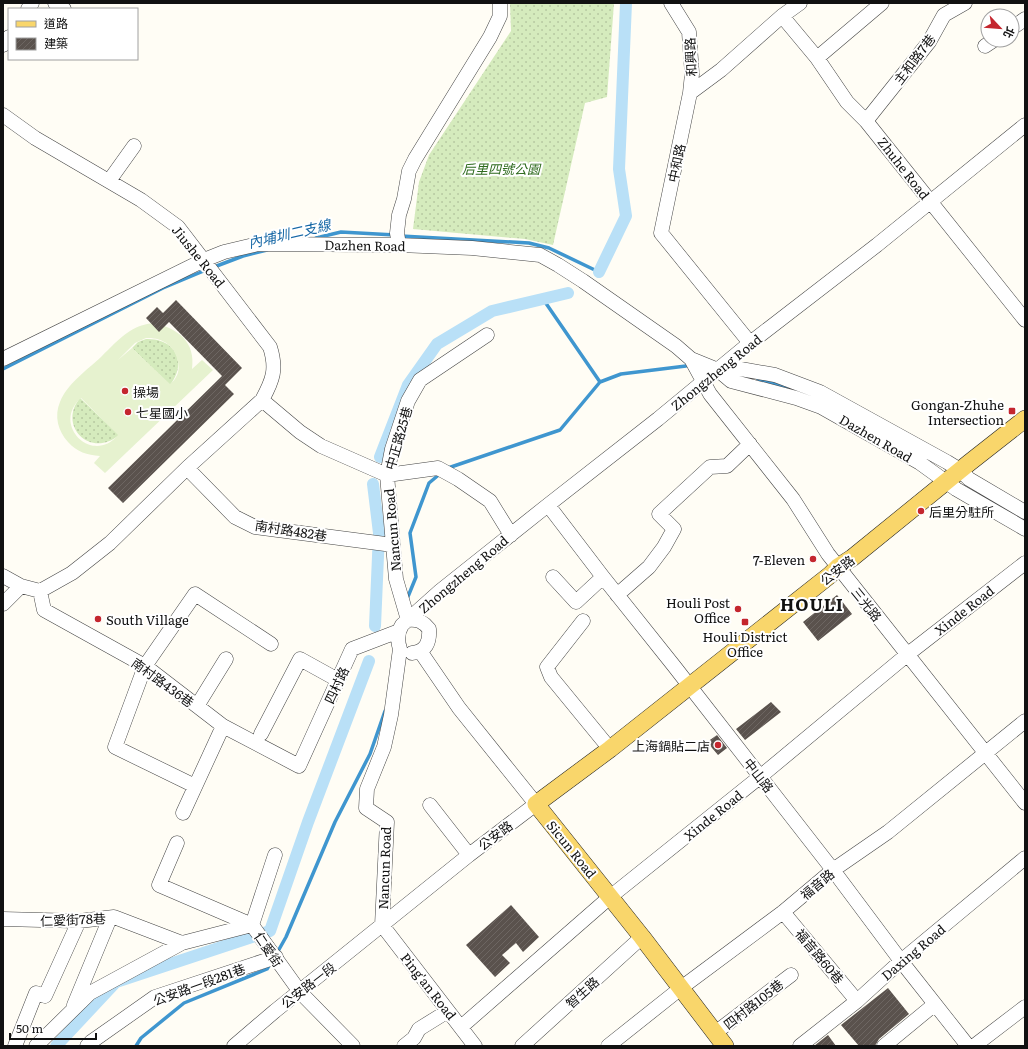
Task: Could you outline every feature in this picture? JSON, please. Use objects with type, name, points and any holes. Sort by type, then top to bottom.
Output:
[{"type":"main road","name":"公安路","points":[[536,804],[610,748],[830,575],[838,567],[852,558],[960,470],[1025,420]]},
{"type":"main road","name":"Sicun Road","points":[[536,804],[681,988],[720,1040]]},
{"type":"street","points":[[399,245],[397,233],[399,214],[404,199],[409,171],[490,37],[500,16],[500,3]]},
{"type":"street","name":"和興路","points":[[671,3],[689,32],[692,74],[690,93]]},
{"type":"street","points":[[690,93],[721,70],[782,16],[800,3]]},
{"type":"street","points":[[817,58],[882,3]]},
{"type":"street","name":"主和路7巷","points":[[866,121],[930,42],[944,15],[965,3]]},
{"type":"street","name":"Zhuhe Road","points":[[782,16],[817,58],[848,102],[866,121],[1025,320]]},
{"type":"street","name":"中和路","points":[[690,93],[661,233],[750,343]]},
{"type":"street","name":"Jiushe Road","points":[[3,115],[35,138],[141,200],[178,227],[270,347],[274,358],[274,371],[271,384],[262,400]]},
{"type":"street","name":"Zhongzheng Road","points":[[408,620],[440,591],[703,383],[750,343],[877,245],[1025,125]]},
{"type":"street","points":[[108,181],[134,146]]},
{"type":"street","name":"Dazhen Road","points":[[3,359],[204,260],[224,252],[258,244],[399,245],[472,248],[540,255],[558,264],[583,281],[676,346],[691,359],[718,370],[731,381],[796,398],[821,407],[920,463],[956,489],[1025,529]]},
{"type":"street","name":"中正路25巷","points":[[487,335],[420,380],[408,402],[392,448],[388,476],[438,468],[458,479],[490,501],[511,535]]},
{"type":"street","name":"三光路","points":[[691,359],[703,383],[793,499],[828,554],[1025,803]]},
{"type":"street","name":"Dazhen Road","points":[[718,370],[735,368],[775,375],[820,392],[960,470],[969,479],[1025,512]]},
{"type":"street","points":[[3,576],[21,586],[40,591],[72,573],[110,543],[187,468],[262,400]]},
{"type":"street","name":"Nancun Road","points":[[262,400],[300,432],[321,446],[388,476],[389,545],[396,579],[408,620]]},
{"type":"street","points":[[617,595],[649,567],[664,547],[674,529],[659,514],[710,467],[727,466],[750,444]]},
{"type":"street","name":"南村路482巷","points":[[187,468],[235,517],[255,527],[389,545]]},
{"type":"street","name":"中山路","points":[[548,505],[617,595],[761,776],[901,961],[968,1046]]},
{"type":"street","name":"Xinde Road","points":[[461,1027],[610,897],[761,776],[908,654],[1025,563]]},
{"type":"street","points":[[553,577],[576,602],[603,577]]},
{"type":"street","points":[[3,604],[21,586]]},
{"type":"street","name":"南村路436巷","points":[[40,591],[44,610],[145,666],[222,726],[299,766]]},
{"type":"street","points":[[195,786],[115,747],[145,666],[195,594],[271,644]]},
{"type":"street","points":[[399,631],[402,625],[408,620],[417,620],[425,624],[429,629],[428,643],[424,649],[411,653],[400,649]]},
{"type":"street","points":[[583,621],[547,667],[551,677],[610,748]]},
{"type":"street","name":"Nancun Road","points":[[382,925],[387,822],[366,808],[366,802],[367,789],[384,747],[391,715],[400,649],[397,639],[399,631]]},
{"type":"street","name":"四村路","points":[[299,766],[352,649],[399,631]]},
{"type":"street","name":"Sicun Road","points":[[420,651],[464,714],[536,804]]},
{"type":"street","points":[[197,706],[226,659]]},
{"type":"street","points":[[261,734],[300,659],[338,680]]},
{"type":"street","name":"福音路","points":[[608,1046],[681,988],[783,912],[833,870],[893,827],[1025,721]]},
{"type":"street","points":[[183,813],[222,726]]},
{"type":"street","name":"公安路","points":[[382,925],[469,855],[536,804]]},
{"type":"street","points":[[430,805],[469,855]]},
{"type":"street","name":"仁愛街","points":[[177,843],[159,885],[252,924],[276,957],[283,970],[300,992],[353,1046]]},
{"type":"street","points":[[36,1046],[90,993],[182,943],[252,924],[275,855]]},
{"type":"street","name":"Daxing Road","points":[[800,1046],[857,1001],[901,961],[1025,858]]},
{"type":"street","name":"福音路60巷","points":[[783,912],[857,1001]]},
{"type":"street","points":[[72,1009],[110,918]]},
{"type":"street","name":"仁愛街78巷","points":[[3,919],[78,921],[114,918],[182,943]]},
{"type":"street","points":[[15,1046],[36,993],[44,996],[78,921]]},
{"type":"street","name":"公安路一段","points":[[234,1046],[382,925]]},
{"type":"street","name":"Ping'an Road","points":[[382,925],[448,1012],[476,1046]]},
{"type":"street","name":"智生路","points":[[522,1046],[642,938]]},
{"type":"street","name":"公安路一段281巷","points":[[87,1046],[155,997],[276,957]]},
{"type":"street","name":"四村路105巷","points":[[720,1040],[791,975]]},
{"type":"street","points":[[884,1046],[935,1004]]},
{"type":"street","points":[[974,1046],[1025,1007]]},
{"type":"street","points":[[404,1046],[414,1038],[419,1029],[448,1012]]},
{"type":"green space","name":"后里四號公園","points":[[510,3],[614,3],[607,97],[585,103],[553,245],[525,239],[413,229],[419,182],[429,155],[511,31]]},
{"type":"green space","points":[[153,323],[170,328],[183,338],[191,351],[192,369],[202,360],[213,370],[105,473],[94,463],[100,456],[79,451],[65,438],[59,428],[57,418],[58,407],[63,395],[72,383],[118,340],[133,329]],"holes":[[[146,338],[162,341],[174,351],[178,362],[178,374],[170,384],[132,348],[118,360],[135,343]],[[81,398],[118,435],[108,443],[97,446],[87,444],[78,438],[70,419],[73,408]]]},
{"type":"green space","points":[[146,339],[165,343],[176,353],[178,368],[170,385],[132,348],[138,342]]},
{"type":"green space","points":[[80,398],[119,435],[108,441],[98,443],[88,441],[80,436],[72,419],[74,409]]},
{"type":"building","points":[[176,300],[242,368],[225,385],[234,394],[123,503],[108,488],[222,376],[169,322],[159,332],[146,318],[157,307],[163,313]]},
{"type":"building","points":[[837,595],[852,614],[818,641],[803,622]]},
{"type":"building","points":[[771,702],[781,712],[745,740],[736,729]]},
{"type":"building","name":"上海鍋貼二店","points":[[717,735],[727,748],[718,755],[707,742]]},
{"type":"building","points":[[511,905],[539,937],[523,952],[516,943],[502,955],[510,963],[495,977],[466,945]]},
{"type":"building","points":[[888,988],[909,1014],[879,1039],[875,1046],[859,1046],[841,1025]]},
{"type":"building","points":[[828,1035],[836,1046],[814,1046]]},
{"type":"waterway","points":[[599,272],[626,216],[619,169],[626,3]]},
{"type":"waterway","name":"內埔圳二支線","points":[[316,238],[341,232],[395,235]]},
{"type":"waterway","name":"內埔圳二支線","points":[[401,236],[529,243],[549,248],[599,272]]},
{"type":"waterway","name":"內埔圳二支線","points":[[214,267],[243,256],[267,250]]},
{"type":"waterway","name":"內埔圳二支線","points":[[3,369],[163,288],[206,270]]},
{"type":"waterway","points":[[380,457],[408,385],[437,344],[492,311],[568,293]]},
{"type":"waterway","points":[[543,299],[600,382]]},
{"type":"waterway","points":[[448,468],[560,430],[600,382],[621,374],[686,366]]},
{"type":"waterway","points":[[758,379],[796,390]]},
{"type":"waterway","points":[[407,599],[416,577],[410,533],[429,483],[441,473]]},
{"type":"waterway","points":[[373,484],[379,533],[375,626]]},
{"type":"waterway","points":[[1010,512],[1025,521]]},
{"type":"waterway","points":[[56,1046],[116,982],[270,931],[308,822],[369,661]]},
{"type":"waterway","points":[[277,953],[286,937],[335,822],[370,754],[385,711]]},
{"type":"waterway","points":[[136,1046],[141,1038],[184,1003],[267,969],[270,964]]},
{"type":"place","name":"操場","points":[[125,391]]},
{"type":"place","name":"Gongan-Zhuhe Intersection","points":[[1012,411]]},
{"type":"place","name":"七星國小","points":[[128,412]]},
{"type":"place","name":"后里分駐所","points":[[921,511]]},
{"type":"place","name":"7-Eleven","points":[[813,559]]},
{"type":"place","name":"Houli Post Office","points":[[738,609]]},
{"type":"place","name":"South Village","points":[[98,619]]},
{"type":"place","name":"Houli District Office","points":[[745,622]]},
{"type":"place","name":"上海鍋貼二店","points":[[718,745]]},
{"type":"district","name":"HOULI","points":[[812,603]]}]
